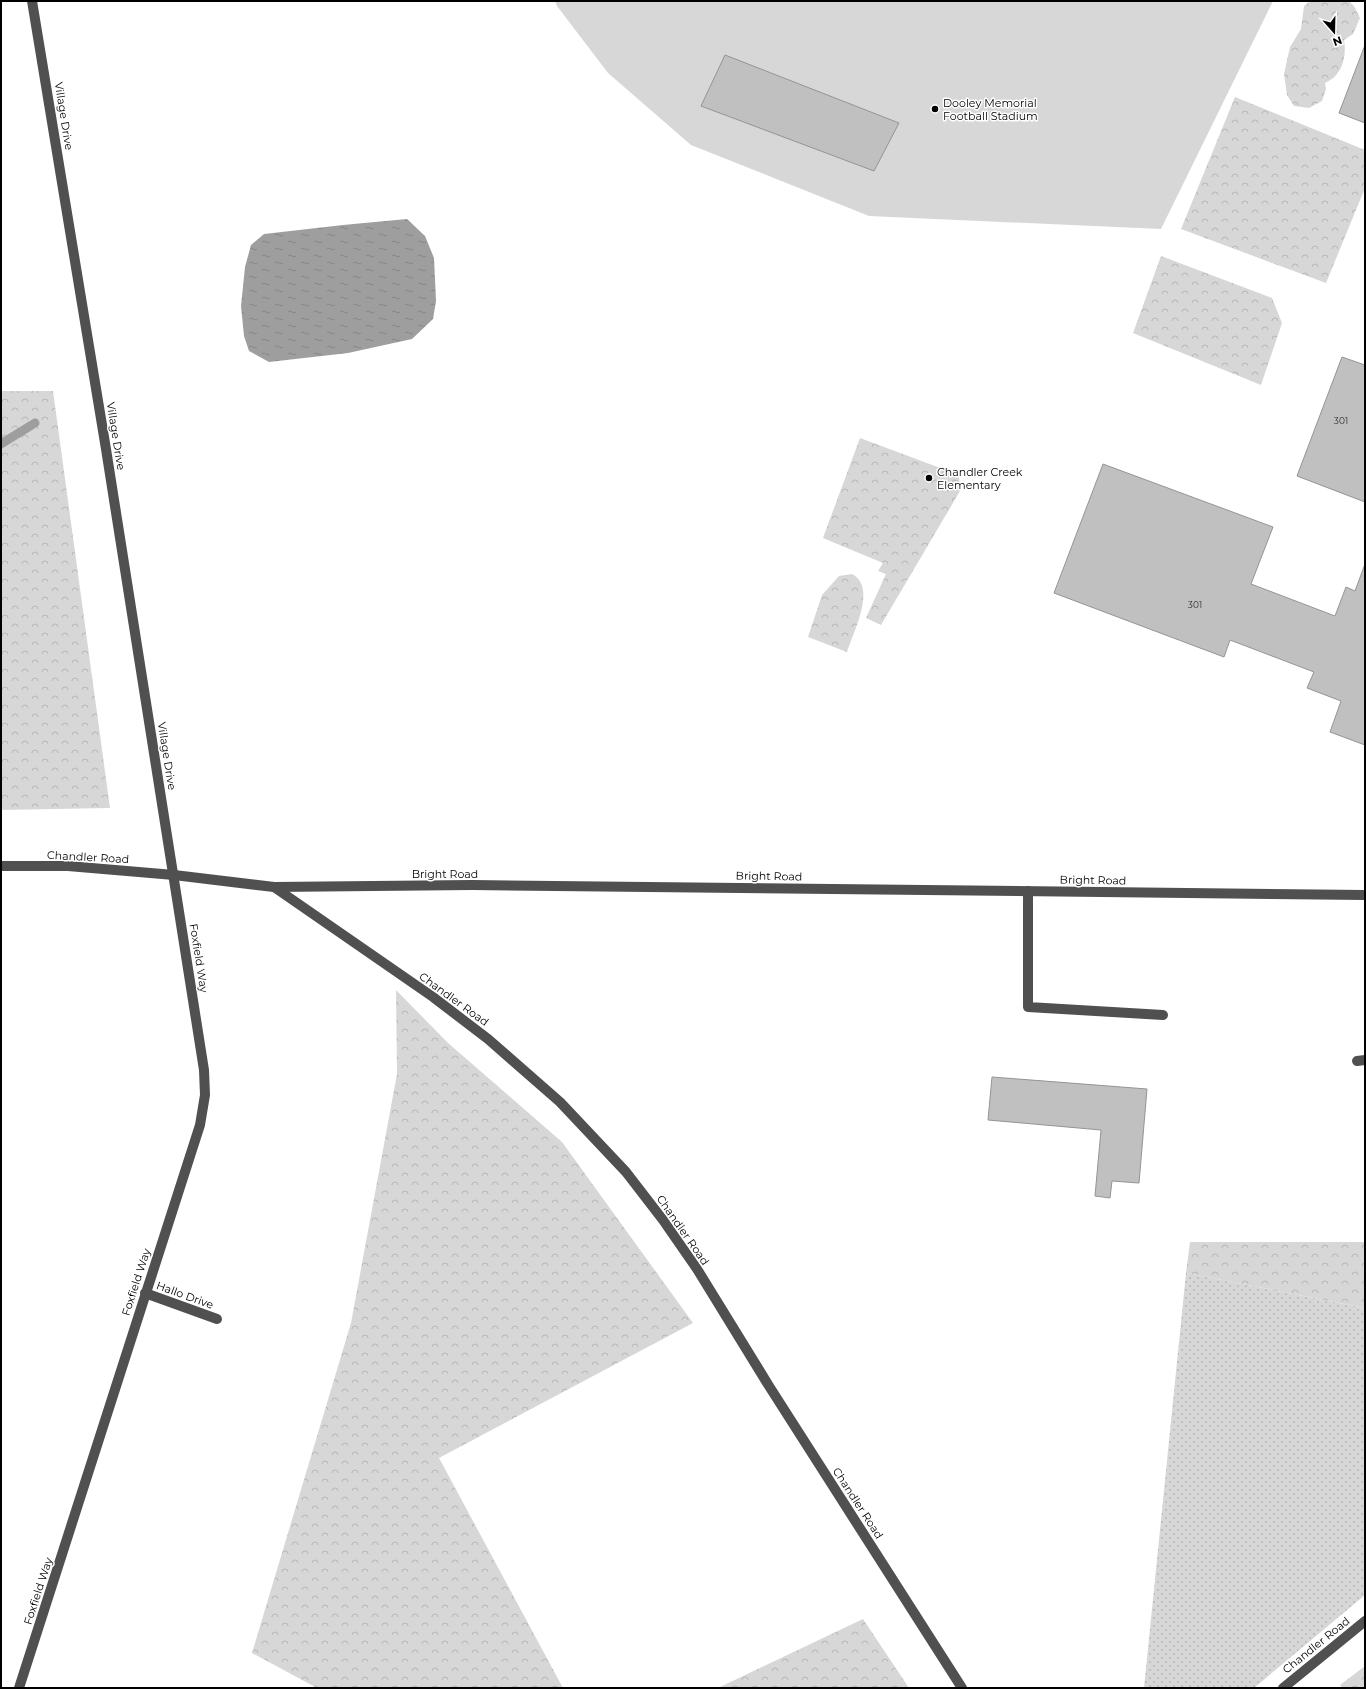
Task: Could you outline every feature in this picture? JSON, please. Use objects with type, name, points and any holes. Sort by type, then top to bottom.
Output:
[{"type":"street","name":"Village Drive","points":[[32,1],[86,321],[174,875]]},
{"type":"street","name":"Chandler Road","points":[[1,866],[68,866],[174,875]]},
{"type":"street","name":"Bright Road","points":[[174,875],[274,887],[472,885],[1365,895]]},
{"type":"street","name":"Foxfield Way","points":[[19,1688],[200,1125],[205,1095],[204,1070],[174,875]]},
{"type":"street","name":"Chandler Road","points":[[274,887],[433,997],[488,1039],[560,1102],[626,1172],[663,1220],[697,1269],[769,1386],[962,1688]]},
{"type":"street","points":[[1028,891],[1028,1007],[1163,1015]]},
{"type":"street","name":"Hallo Drive","points":[[145,1293],[217,1319]]},
{"type":"street","name":"Chandler Road","points":[[1283,1688],[1365,1621]]},
{"type":"green space","name":"Dooley Memorial Football Stadium","points":[[555,1],[1273,1],[1161,229],[869,216],[691,145],[608,73],[557,6]]},
{"type":"green space","points":[[1310,1],[1349,1],[1354,6],[1360,18],[1353,34],[1344,40],[1345,53],[1342,65],[1336,76],[1325,83],[1326,89],[1322,101],[1309,108],[1294,106],[1287,95],[1284,74],[1290,47],[1301,29],[1304,6]]},
{"type":"green space","points":[[1235,97],[1365,150],[1365,188],[1326,283],[1181,229]]},
{"type":"green space","points":[[1161,256],[1272,298],[1282,323],[1261,385],[1133,333]]},
{"type":"green space","points":[[1,391],[53,391],[110,808],[1,810]]},
{"type":"green space","points":[[860,438],[959,475],[960,491],[881,625],[866,618],[886,574],[878,571],[883,563],[823,538]]},
{"type":"green space","points":[[852,574],[859,580],[863,589],[863,599],[862,610],[847,652],[808,637],[822,595],[839,576]]},
{"type":"green space","points":[[396,990],[448,1043],[562,1142],[693,1323],[439,1458],[563,1688],[317,1688],[252,1653],[351,1323],[397,1074]]},
{"type":"green space","points":[[1190,1242],[1365,1242],[1365,1308],[1186,1273]]},
{"type":"green space","points":[[1186,1273],[1365,1308],[1365,1595],[1254,1688],[1144,1688]]},
{"type":"green space","points":[[863,1619],[909,1688],[718,1688]]},
{"type":"green space","points":[[1365,1666],[1365,1688],[1342,1688],[1340,1685]]},
{"type":"water","points":[[407,219],[425,236],[434,258],[436,301],[433,319],[412,339],[348,353],[269,362],[249,351],[244,336],[241,306],[245,267],[251,245],[264,234]]},
{"type":"building","points":[[1365,45],[1365,123],[1339,113]]},
{"type":"building","points":[[725,55],[899,123],[874,171],[701,106]]},
{"type":"building","points":[[1342,357],[1365,365],[1365,502],[1297,476]]},
{"type":"building","points":[[1103,464],[1273,527],[1251,584],[1335,616],[1346,587],[1355,591],[1365,564],[1365,745],[1330,732],[1341,701],[1307,688],[1314,672],[1230,640],[1224,657],[1054,593]]},
{"type":"building","points":[[992,1077],[1147,1089],[1139,1183],[1112,1181],[1110,1198],[1095,1196],[1101,1130],[988,1120]]},
{"type":"waterway","points":[[1,444],[35,423]]},
{"type":"place","name":"Dooley Memorial Football Stadium","points":[[935,109]]},
{"type":"place","name":"Chandler Creek Elementary","points":[[929,478]]}]
